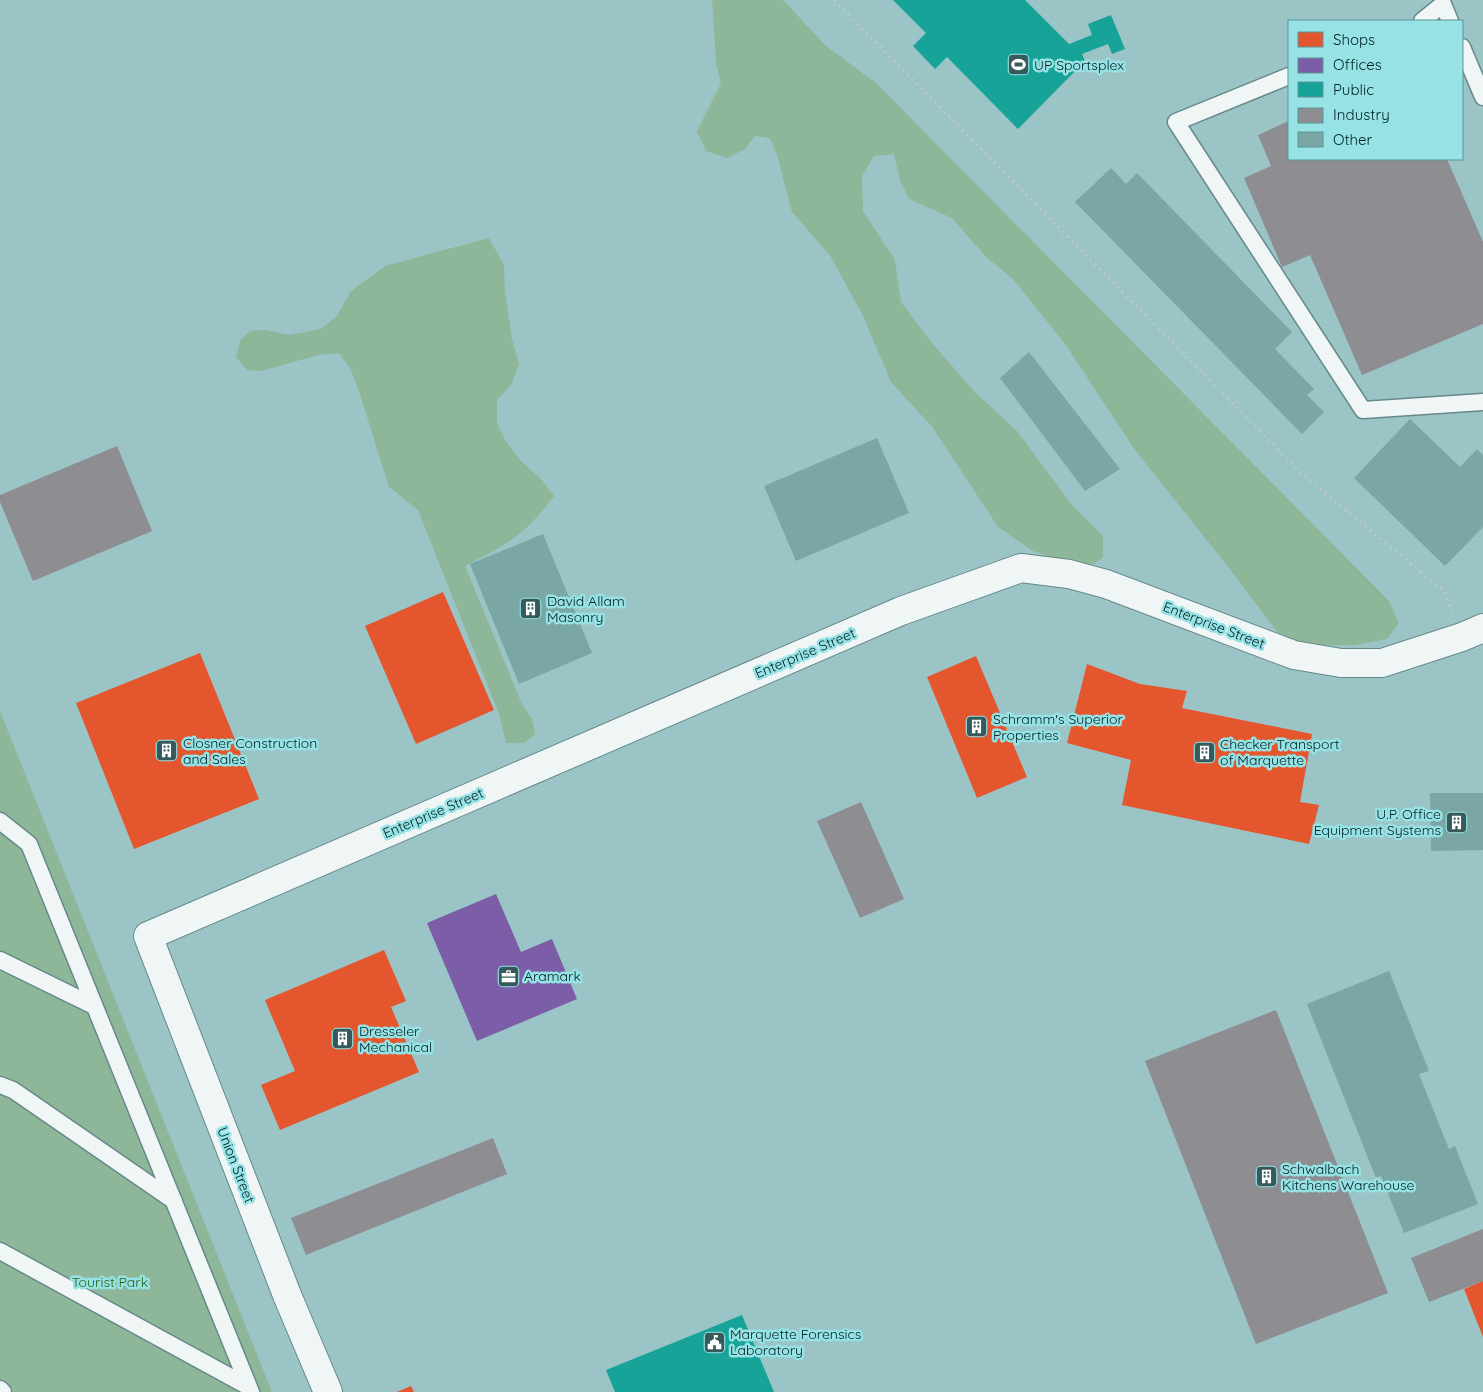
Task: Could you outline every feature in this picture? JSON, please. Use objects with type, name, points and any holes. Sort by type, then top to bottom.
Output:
[{"type":"street","name":"Enterprise Street","points":[[148,936],[901,611],[1021,568],[1069,574],[1106,584],[1294,655],[1341,663],[1382,663],[1472,633]]},
{"type":"street","name":"Union Street","points":[[148,936],[287,1295],[328,1392]]},
{"type":"lane","points":[[1423,20],[1446,2],[1450,20]]},
{"type":"lane","points":[[1463,50],[1483,97]]},
{"type":"lane","points":[[1288,76],[1176,122],[1363,410],[1483,402]]},
{"type":"lane","points":[[0,821],[29,844],[250,1390]]},
{"type":"lane","points":[[0,960],[94,1006]]},
{"type":"lane","points":[[0,1085],[13,1090],[174,1201]]},
{"type":"lane","points":[[0,1250],[250,1390]]},
{"type":"path","points":[[834,0],[1302,474],[1444,591],[1472,633]]},
{"type":"green space","points":[[712,0],[783,0],[825,45],[876,83],[1389,601],[1399,623],[1387,639],[1355,645],[1308,646],[1278,633],[1135,450],[1065,344],[1013,279],[986,257],[952,218],[909,199],[900,180],[894,154],[874,156],[862,176],[863,211],[895,260],[901,302],[931,342],[975,392],[1017,431],[1072,505],[1103,536],[1103,557],[1094,564],[1066,562],[1033,551],[998,527],[933,428],[891,382],[863,316],[831,257],[792,212],[777,155],[770,138],[755,136],[744,150],[727,158],[706,151],[697,131],[721,83],[716,63]]},
{"type":"green space","points":[[489,238],[504,265],[505,291],[512,339],[519,364],[511,385],[497,400],[497,423],[505,440],[520,460],[542,480],[554,496],[537,517],[518,535],[494,551],[465,566],[522,704],[532,719],[535,734],[524,743],[506,743],[499,714],[418,510],[389,487],[359,391],[350,368],[339,353],[318,355],[262,371],[247,370],[236,357],[241,339],[250,331],[264,330],[290,335],[321,329],[337,316],[351,291],[385,266]]},
{"type":"green space","name":"Tourist Park","points":[[0,711],[272,1392],[0,1392]]},
{"type":"building: Shops","points":[[443,592],[494,710],[416,744],[365,626]]},
{"type":"building: Shops","name":"Closner Construction and Sales","points":[[200,653],[259,799],[134,849],[76,703]]},
{"type":"building: Shops","name":"Schramm's Superior Properties","points":[[976,656],[1027,777],[977,798],[927,677]]},
{"type":"building: Shops","name":"Checker Transport of Marquette","points":[[1087,664],[1140,684],[1187,691],[1182,708],[1312,734],[1300,802],[1319,805],[1309,844],[1122,805],[1131,760],[1067,743]]},
{"type":"building: Shops","name":"Dresseler Mechanical","points":[[384,950],[406,1001],[391,1007],[419,1072],[280,1130],[261,1085],[295,1071],[265,1000]]},
{"type":"building: Shops","points":[[1483,1281],[1483,1337],[1464,1289]]},
{"type":"building: Shops","points":[[411,1386],[414,1392],[397,1392]]},
{"type":"building: Offices","name":"Aramark","points":[[496,894],[521,952],[552,939],[577,999],[477,1041],[427,923]]},
{"type":"building: Public","name":"UP Sportsplex","points":[[893,0],[1025,0],[1069,44],[1092,35],[1088,24],[1111,15],[1125,49],[1112,54],[1108,44],[1082,54],[1085,61],[1018,129],[947,57],[935,69],[913,46],[926,33]]},
{"type":"building: Public","name":"Marquette Forensics Laboratory","points":[[742,1315],[774,1392],[615,1392],[606,1370]]},
{"type":"building: Industry","points":[[1288,121],[1288,160],[1447,160],[1483,242],[1483,324],[1362,375],[1310,255],[1282,267],[1244,178],[1271,166],[1258,135]]},
{"type":"building: Industry","points":[[117,446],[152,531],[33,581],[0,502],[0,495]]},
{"type":"building: Industry","points":[[861,802],[904,899],[860,918],[817,821]]},
{"type":"building: Industry","name":"Schwalbach Kitchens Warehouse","points":[[1276,1010],[1388,1293],[1256,1344],[1145,1061]]},
{"type":"building: Industry","points":[[493,1138],[507,1174],[306,1255],[291,1218]]},
{"type":"building: Industry","points":[[1483,1229],[1483,1281],[1429,1302],[1411,1258]]},
{"type":"building: Other","points":[[1111,168],[1126,184],[1137,173],[1292,332],[1275,349],[1314,389],[1307,395],[1324,412],[1302,434],[1075,202]]},
{"type":"building: Other","points":[[1029,352],[1120,469],[1085,491],[1000,378]]},
{"type":"building: Other","points":[[1410,419],[1460,467],[1477,449],[1483,455],[1483,527],[1445,566],[1354,478]]},
{"type":"building: Other","points":[[877,438],[909,513],[796,561],[764,486]]},
{"type":"building: Other","name":"David Allam Masonry","points":[[543,534],[592,653],[519,684],[470,564]]},
{"type":"building: Other","name":"U.P. Office Equipment Systems","points":[[1430,793],[1483,793],[1483,850],[1431,851]]},
{"type":"building: Other","points":[[1389,971],[1429,1071],[1419,1074],[1449,1149],[1455,1146],[1478,1204],[1404,1233],[1381,1176],[1376,1178],[1307,1004]]},
{"type":"place","name":"UP Sportsplex","points":[[1018,65]]},
{"type":"place","name":"David Allam Masonry","points":[[531,609]]},
{"type":"place","name":"Schramm's Superior Properties","points":[[977,727]]},
{"type":"place","name":"Closner Construction and Sales","points":[[167,751]]},
{"type":"place","name":"Checker Transport of Marquette","points":[[1204,752]]},
{"type":"place","name":"U.P. Office Equipment Systems","points":[[1457,822]]},
{"type":"place","name":"Aramark","points":[[508,976]]},
{"type":"place","name":"Dresseler Mechanical","points":[[343,1039]]},
{"type":"place","name":"Schwalbach Kitchens Warehouse","points":[[1266,1177]]},
{"type":"place","name":"Marquette Forensics Laboratory","points":[[714,1342]]}]
